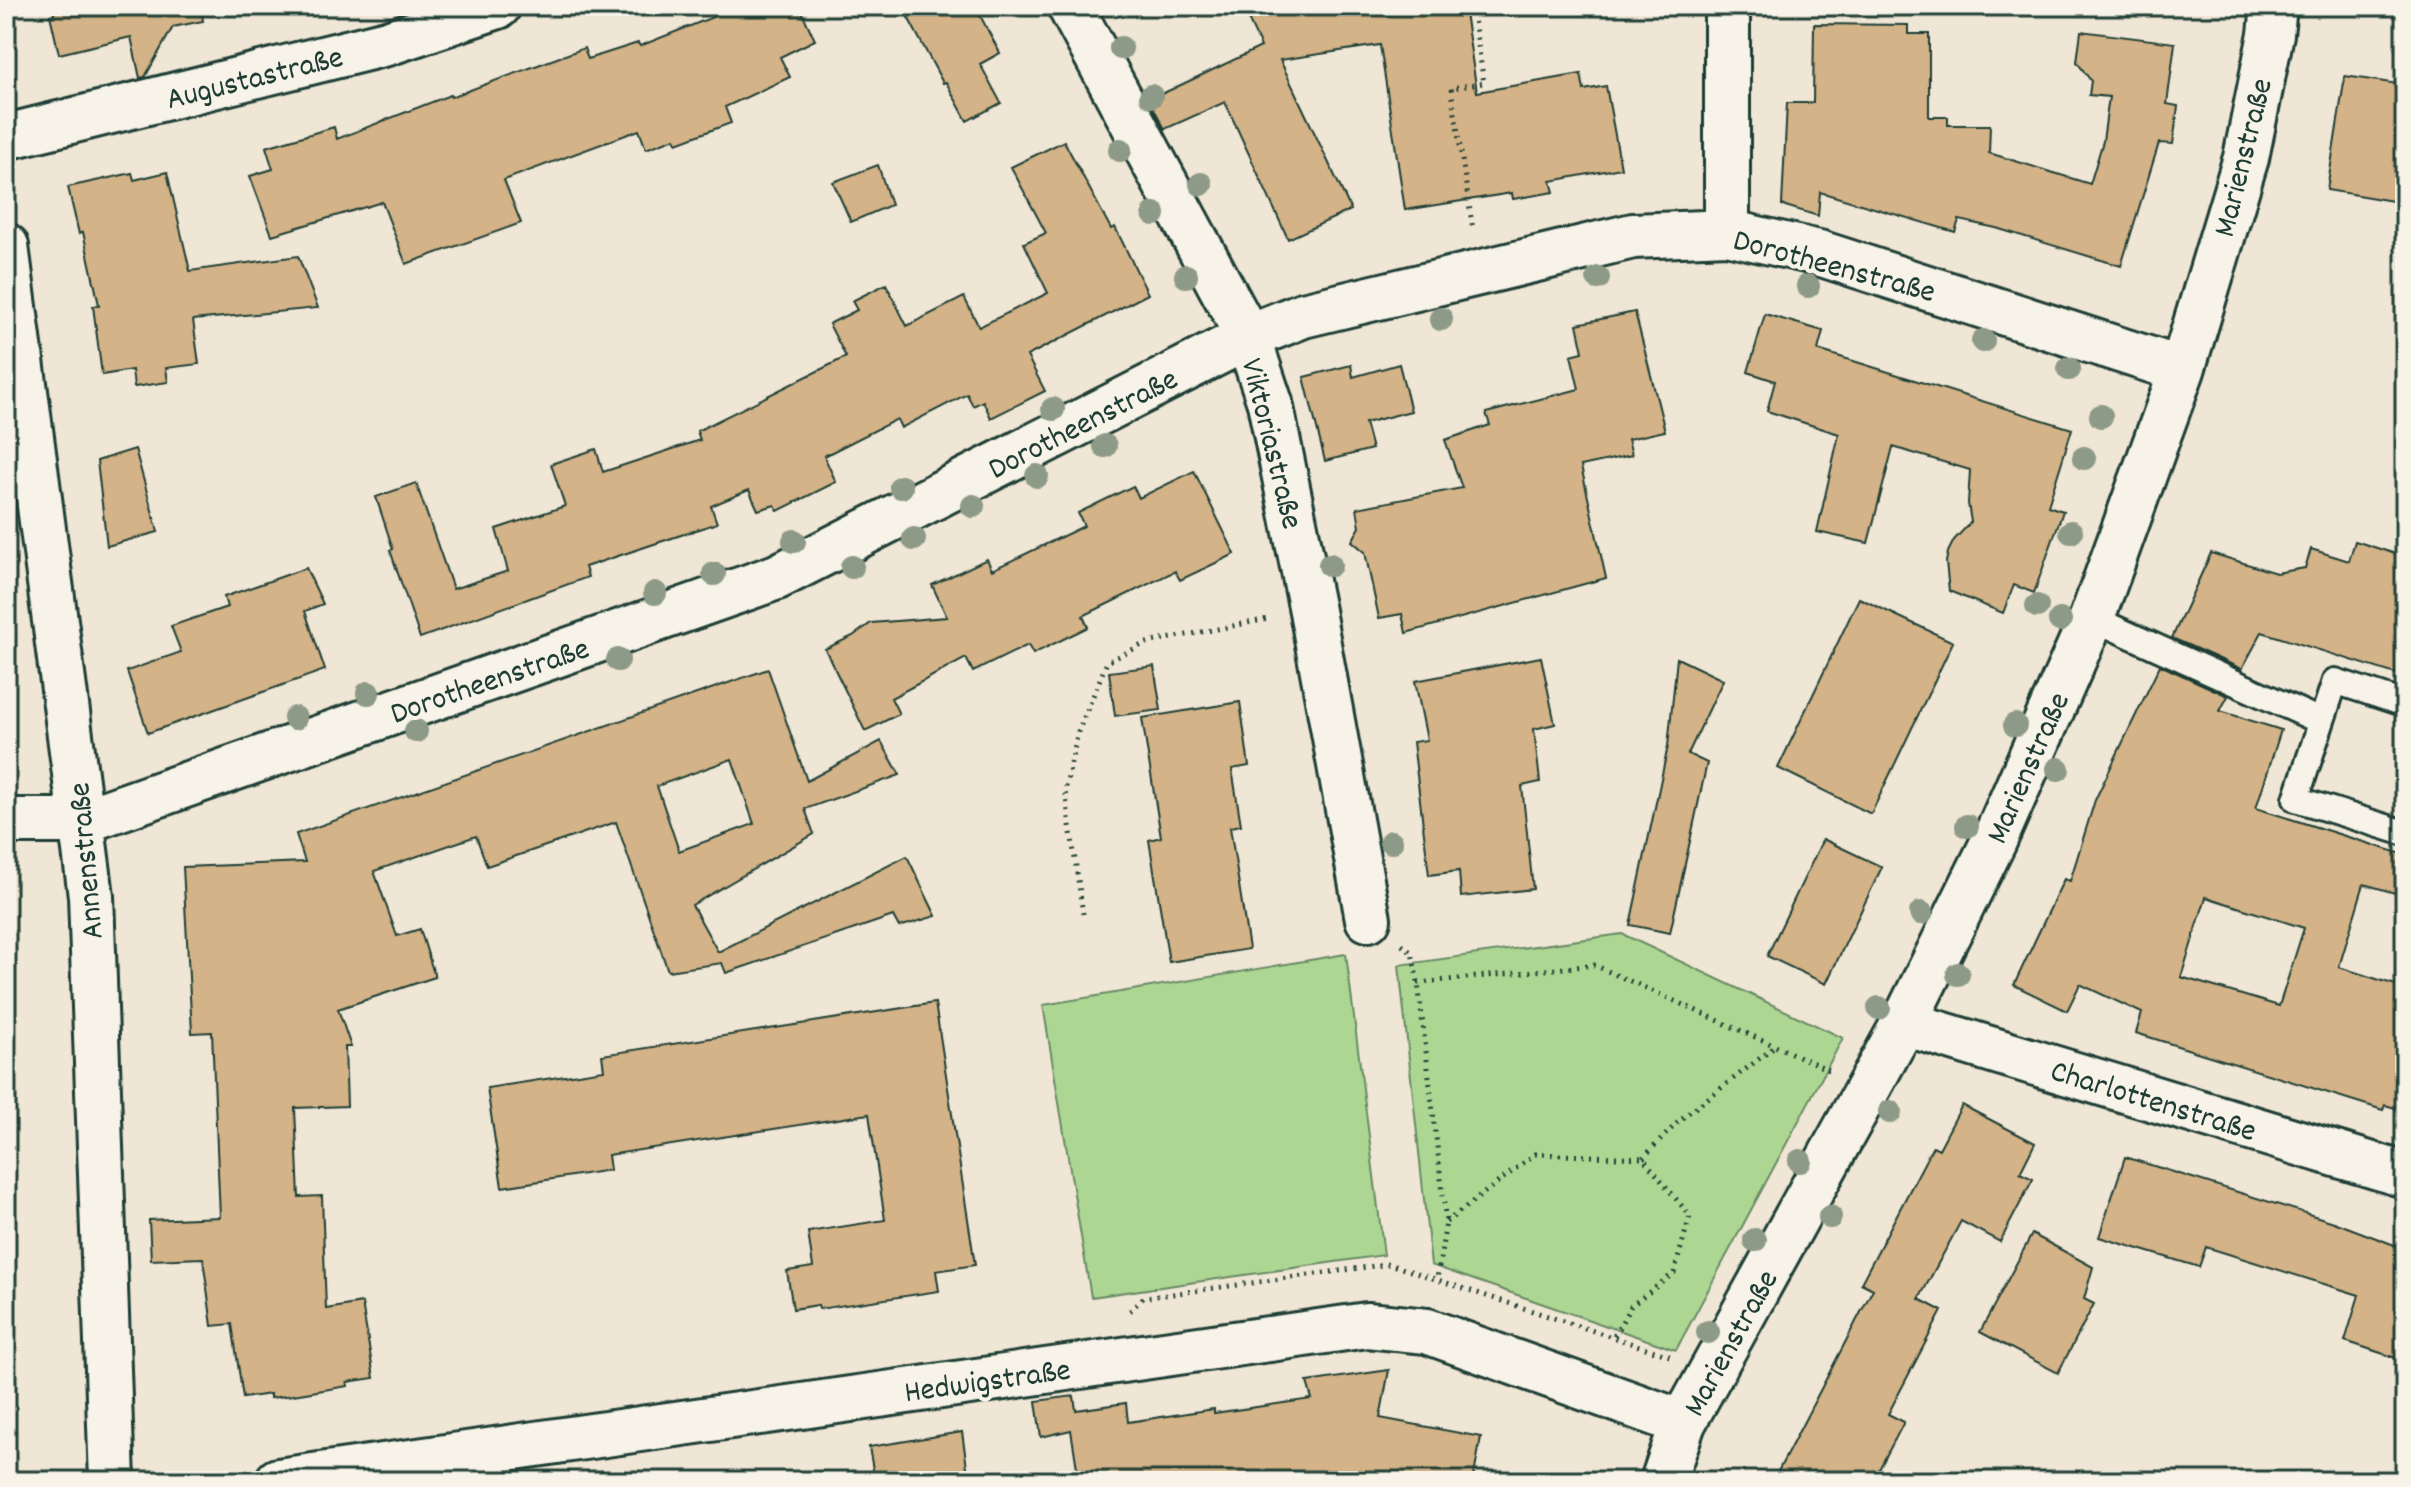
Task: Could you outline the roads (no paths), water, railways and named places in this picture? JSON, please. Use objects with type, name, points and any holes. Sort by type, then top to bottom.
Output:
[{"type":"street","name":"Augustastraße","points":[[6,137],[387,43],[498,6]]},
{"type":"street","name":"Viktoriastraße","points":[[1070,6],[1248,337],[1270,403],[1312,611],[1368,919]]},
{"type":"street","points":[[1727,6],[1727,232]]},
{"type":"street","name":"Marienstraße","points":[[1663,1481],[1683,1423],[1904,1023],[1994,841],[2092,618],[2182,370],[2246,158],[2274,6]]},
{"type":"street","name":"Dorotheenstraße","points":[[6,821],[83,821],[777,577],[1248,337],[1303,315],[1633,236],[1727,232],[1819,253],[2182,370]]},
{"type":"street","name":"Annenstraße","points":[[6,246],[91,896],[112,1481]]},
{"type":"street","name":"Charlottenstraße","points":[[1904,1023],[2405,1175]]},
{"type":"street","name":"Hedwigstraße","points":[[278,1481],[1367,1325],[1427,1331],[1683,1423]]},
{"type":"lane","points":[[2092,618],[2320,721]]},
{"type":"lane","points":[[2405,704],[2335,681],[2296,799],[2405,833]]}]
